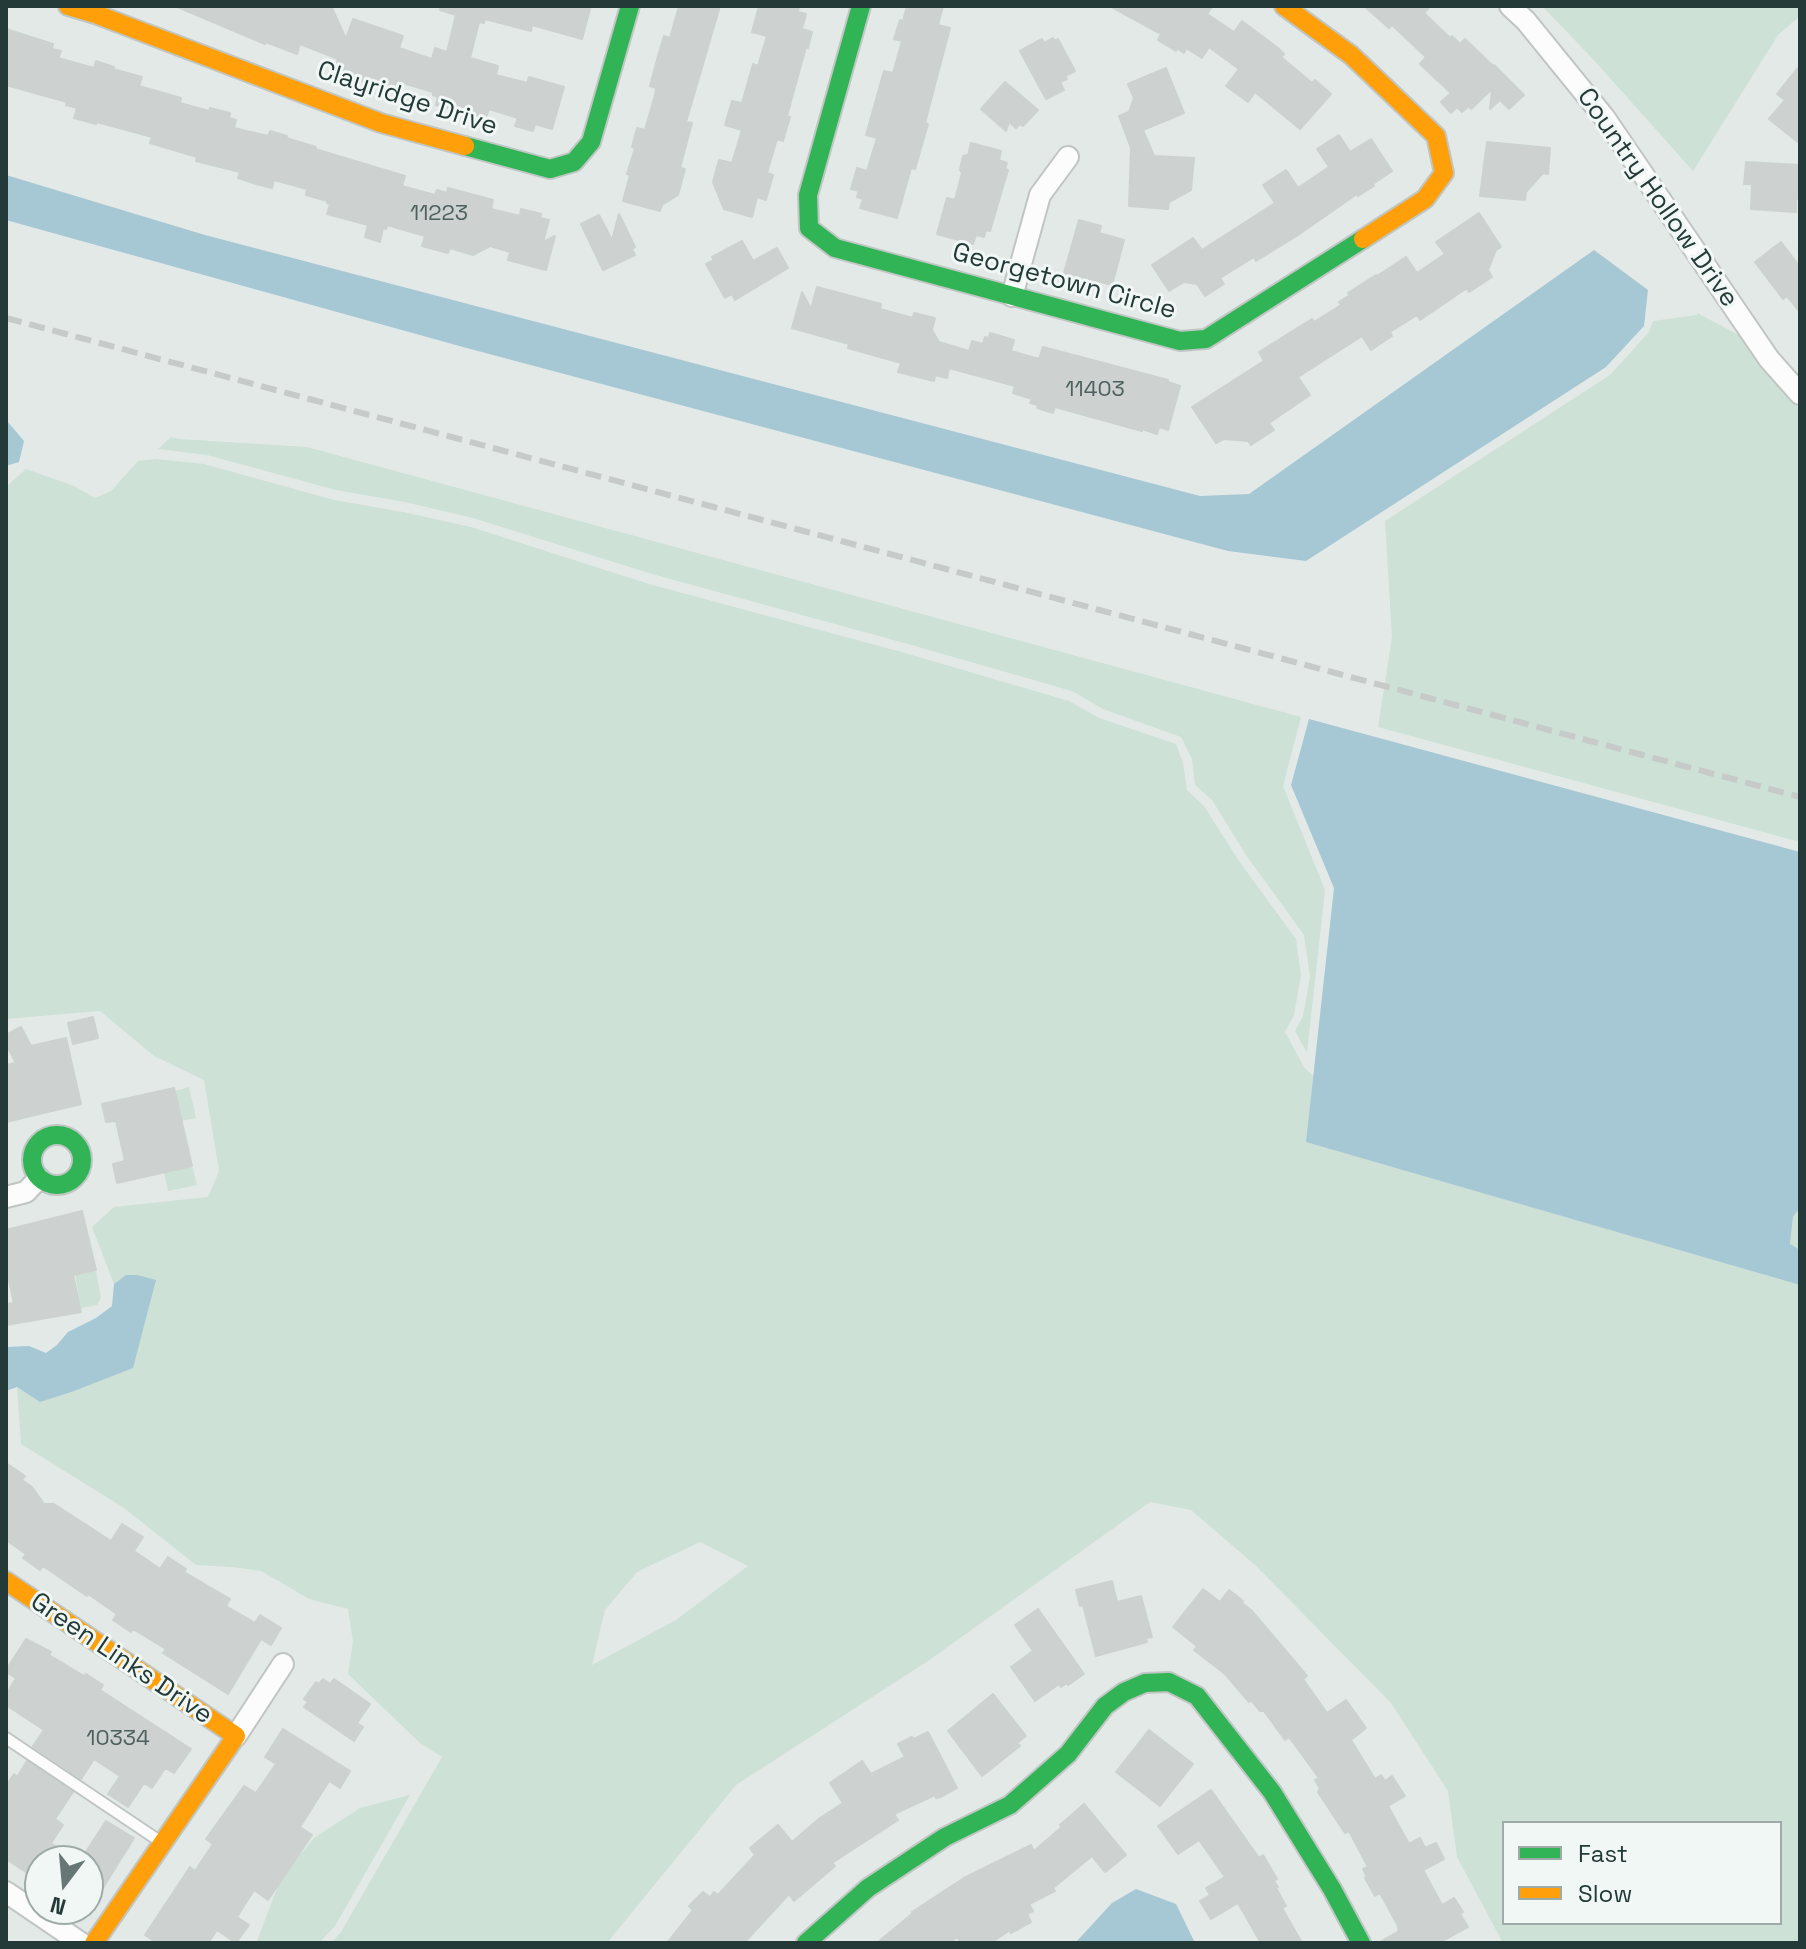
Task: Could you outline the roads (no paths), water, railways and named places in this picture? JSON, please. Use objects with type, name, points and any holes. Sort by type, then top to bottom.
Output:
[{"type":"street","name":"Clayridge Drive","points":[[68,6],[381,123],[550,169],[574,162],[591,142],[630,6]]},
{"type":"street","name":"Georgetown Circle","points":[[861,6],[808,195],[809,228],[835,248],[1180,341],[1206,339],[1425,199],[1444,173],[1436,136],[1351,55],[1284,6]]},
{"type":"street","name":"Country Hollow Drive","points":[[1510,6],[1526,21],[1604,117],[1769,359],[1800,394]]},
{"type":"street","points":[[1012,296],[1040,195],[1068,157]]},
{"type":"street","points":[[6,1197],[26,1192],[39,1178]]},
{"type":"street","name":"Green Links Drive","points":[[6,1581],[236,1736]]},
{"type":"street","name":"Green Links Drive","points":[[94,1943],[283,1664]]},
{"type":"street","points":[[806,1943],[868,1888],[945,1837],[1010,1805],[1068,1754],[1105,1706],[1124,1692],[1145,1683],[1169,1682],[1197,1696],[1272,1792],[1332,1889],[1361,1943]]},
{"type":"street","points":[[6,1892],[81,1943]]},
{"type":"lane","points":[[6,1738],[162,1843]]},
{"type":"water","points":[[6,175],[205,235],[1200,496],[1249,494],[1594,250],[1648,290],[1644,326],[1606,367],[1306,561],[1228,551],[463,347],[6,220]]},
{"type":"water","points":[[6,417],[24,441],[19,462],[6,466]]},
{"type":"water","points":[[1309,719],[1800,852],[1800,1207],[1793,1217],[1790,1244],[1800,1250],[1800,1285],[1306,1142],[1334,888],[1291,785]]},
{"type":"water","points":[[126,1275],[156,1280],[133,1368],[40,1402],[17,1387],[6,1391],[6,1347],[29,1346],[46,1353],[68,1332],[112,1306],[114,1284]]},
{"type":"water","points":[[1136,1889],[1176,1904],[1195,1943],[1072,1943],[1112,1903]]},
{"type":"railway","points":[[6,318],[1800,797]]}]
